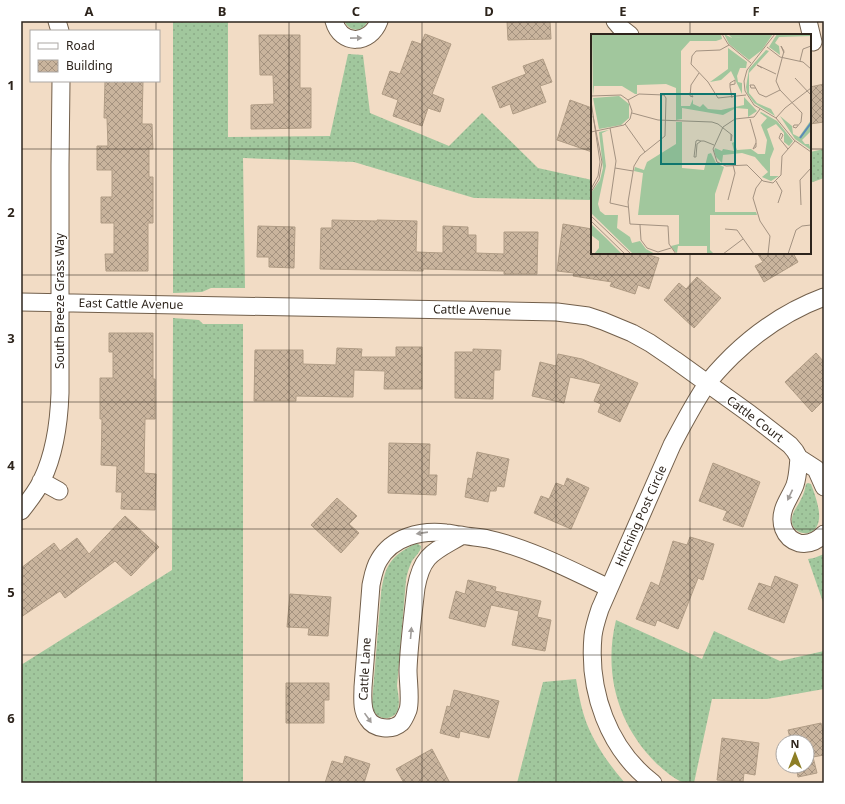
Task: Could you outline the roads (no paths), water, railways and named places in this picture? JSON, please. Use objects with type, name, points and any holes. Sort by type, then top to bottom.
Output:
[{"type":"street","points":[[334,21],[338,30],[344,36],[352,39],[361,39],[370,35],[376,28],[379,21]]},
{"type":"street","points":[[808,21],[816,42]]},
{"type":"street","name":"South Breeze Grass Way","points":[[21,511],[34,493],[48,466],[60,413],[61,82]]},
{"type":"street","name":"Hitching Post Circle","points":[[653,783],[627,758],[615,740],[606,722],[596,688],[592,663],[593,634],[600,609],[672,445],[707,383],[746,342],[794,310],[824,297]]},
{"type":"street","name":"East Cattle Avenue","points":[[21,302],[217,306]]},
{"type":"street","name":"Cattle Avenue","points":[[217,306],[549,312],[588,316],[603,320],[632,332],[707,383]]},
{"type":"street","name":"Cattle Court","points":[[707,383],[790,445],[799,458],[816,469],[824,487]]},
{"type":"street","points":[[799,458],[795,485],[784,507],[782,524],[784,532],[790,539],[803,544],[812,542],[824,534]]},
{"type":"street","points":[[41,481],[59,491]]},
{"type":"street","name":"Cattle Lane","points":[[461,536],[433,552],[421,566],[416,588],[409,663],[408,708],[405,718],[400,724],[391,728],[382,728],[374,725],[368,720],[364,712],[363,700],[371,586],[374,571],[379,560],[386,550],[396,543],[418,533],[428,532],[445,532],[461,536],[488,539],[519,549],[562,566],[609,588]]}]
